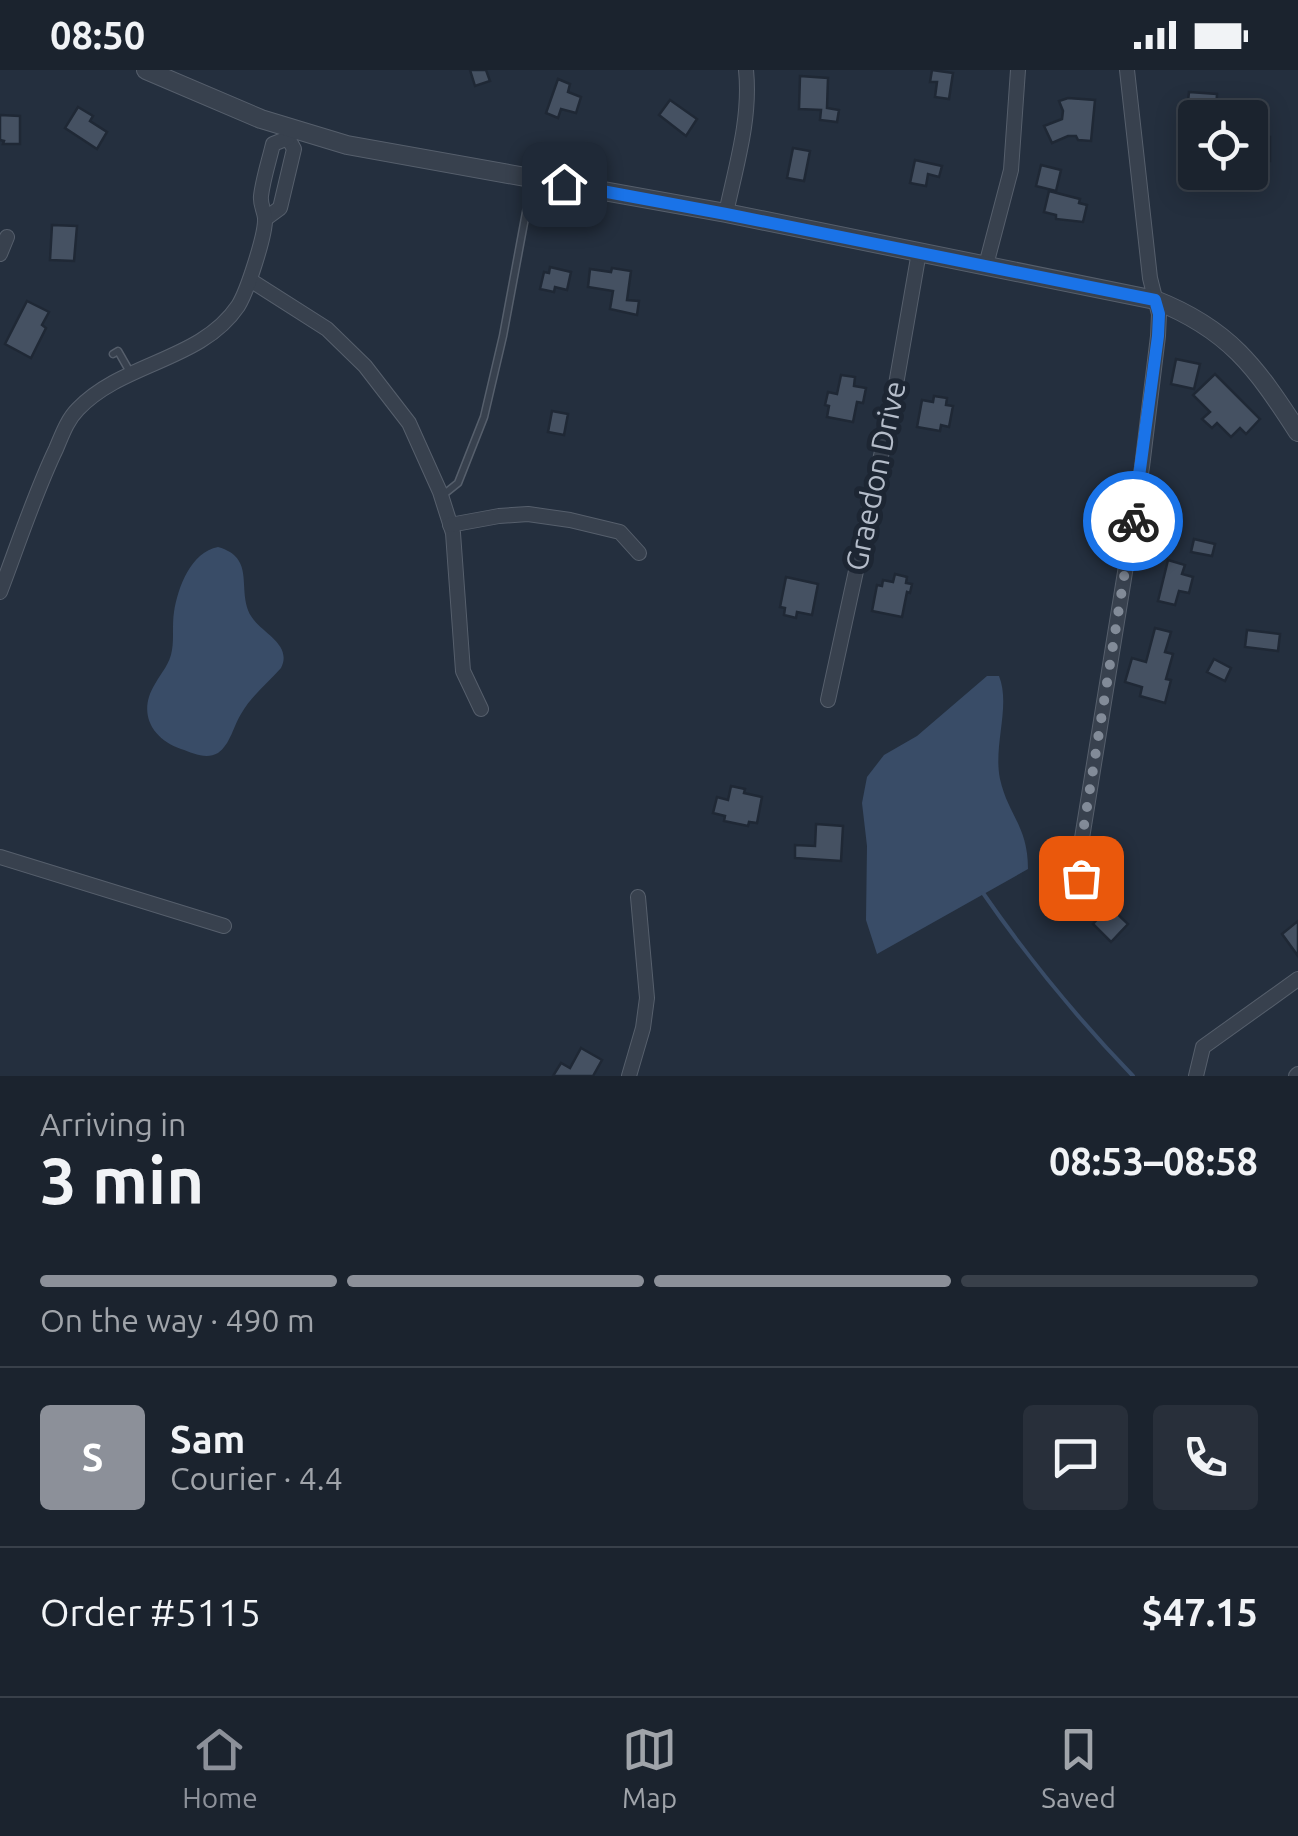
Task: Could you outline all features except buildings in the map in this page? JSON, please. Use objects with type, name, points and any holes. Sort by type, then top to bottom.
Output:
[{"type":"street","points":[[146,70],[289,134],[726,214],[1155,300],[1195,318],[1229,342],[1263,380],[1298,432]]},
{"type":"street","points":[[726,214],[746,114],[746,70]]},
{"type":"street","points":[[986,265],[1011,170],[1018,70]]},
{"type":"street","points":[[1081,878],[1078,863],[1142,467],[1158,336],[1159,314],[1150,278],[1127,70]]},
{"type":"street","points":[[265,219],[280,208],[294,149],[289,134]]},
{"type":"street","points":[[0,592],[48,464],[77,409],[130,373],[200,342],[240,304],[265,219],[260,200],[273,144],[289,134]]},
{"type":"street","points":[[0,254],[8,237]]},
{"type":"street","name":"Graedon Drive","points":[[828,700],[894,396],[919,252]]},
{"type":"street","points":[[250,280],[327,329],[365,366],[409,423],[442,496],[450,525],[463,671],[480,709]]},
{"type":"street","points":[[450,525],[528,514],[570,520],[620,532],[640,553]]},
{"type":"street","points":[[0,857],[224,926]]},
{"type":"street","points":[[629,1076],[647,998],[638,897]]},
{"type":"street","points":[[1196,1076],[1203,1047],[1298,980]]},
{"type":"lane","points":[[442,496],[458,483],[484,417],[504,336],[532,179]]},
{"type":"lane","points":[[112,354],[118,351],[130,373]]},
{"type":"water","points":[[218,547],[238,559],[251,616],[279,645],[284,660],[245,707],[222,749],[204,756],[162,739],[150,724],[147,705],[171,655],[174,612],[183,582],[200,556]]},
{"type":"water","points":[[987,676],[999,676],[1002,688],[998,766],[1025,842],[1028,869],[877,954],[866,920],[867,846],[862,803],[867,777],[884,755],[917,736]]},
{"type":"waterway","points":[[983,893],[1054,988],[1133,1076]]},
{"type":"way so far","points":[[1081,878],[1078,863],[1133,521]]},
{"type":"route","points":[[564,184],[1155,300],[1158,336],[1133,521]]}]
